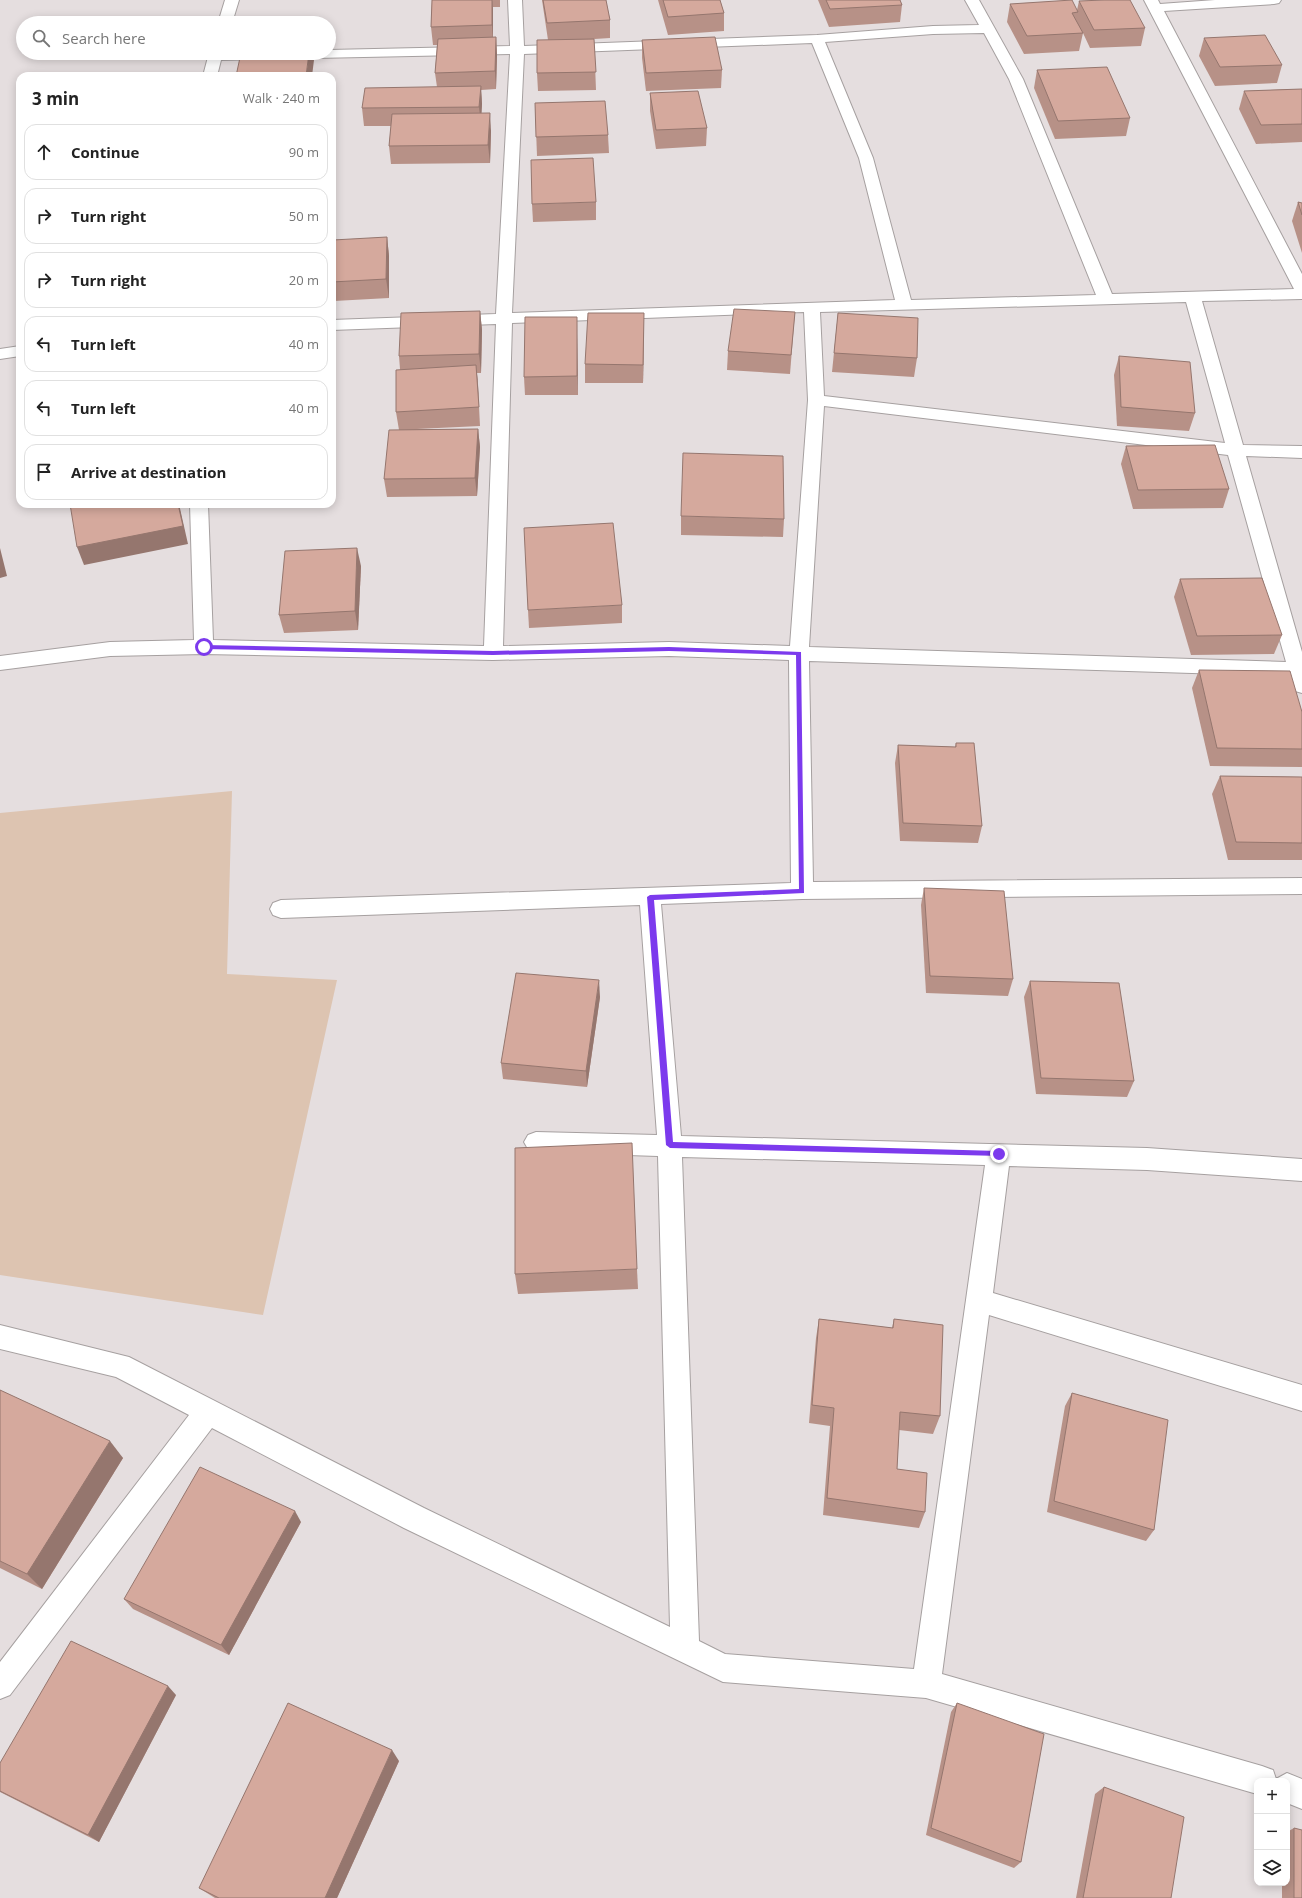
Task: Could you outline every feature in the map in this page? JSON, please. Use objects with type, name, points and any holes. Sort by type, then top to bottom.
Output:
[{"type":"street","points":[[227,16],[232,0]]},
{"type":"street","points":[[493,653],[504,319],[517,50],[515,0]]},
{"type":"street","points":[[972,0],[1016,79],[1106,300]]},
{"type":"street","points":[[1274,0],[1153,4],[1302,289]]},
{"type":"street","points":[[336,52],[517,50],[817,39],[933,30],[988,29]]},
{"type":"street","points":[[817,39],[866,158],[904,305]]},
{"type":"street","points":[[211,72],[214,60]]},
{"type":"street","points":[[336,325],[812,307],[1302,294]]},
{"type":"street","points":[[0,663],[110,649],[204,647],[493,653],[669,649],[1300,675],[1193,298]]},
{"type":"street","points":[[802,891],[799,654],[816,400],[812,307]]},
{"type":"street","points":[[0,354],[16,352]]},
{"type":"street","points":[[816,400],[1236,450],[1302,452]]},
{"type":"street","points":[[199,508],[204,647]]},
{"type":"street","points":[[282,909],[802,891],[1302,886]]},
{"type":"street","points":[[650,897],[670,1145],[685,1650]]},
{"type":"street","points":[[536,1142],[1147,1159],[1302,1170]]},
{"type":"street","points":[[926,1684],[999,1154]]},
{"type":"street","points":[[978,1300],[1302,1398]]},
{"type":"street","points":[[0,1337],[120,1366],[414,1518],[723,1668],[926,1684],[1254,1779]]},
{"type":"street","points":[[0,1685],[208,1412]]},
{"type":"street","points":[[1290,1789],[1302,1794]]},
{"type":"shaded area","points":[[232,791],[227,974],[337,980],[263,1315],[0,1275],[0,813]]},
{"type":"building","points":[[432,0],[492,0],[492,25],[431,27]]},
{"type":"building","points":[[543,0],[606,0],[610,20],[547,23]]},
{"type":"building","points":[[663,0],[720,0],[724,13],[668,17]]},
{"type":"building","points":[[826,0],[900,0],[902,5],[830,9]]},
{"type":"building","points":[[1072,0],[1078,12],[1072,13],[1083,33],[1027,36],[1010,4]]},
{"type":"building","points":[[1130,0],[1145,28],[1094,30],[1079,1]]},
{"type":"building","points":[[1265,35],[1282,65],[1220,67],[1204,38]]},
{"type":"building","points":[[496,37],[495,71],[435,73],[438,39]]},
{"type":"building","points":[[715,37],[722,70],[646,73],[642,40]]},
{"type":"building","points":[[594,39],[596,72],[537,73],[537,40]]},
{"type":"building","points":[[239,60],[308,60],[307,72],[237,72]]},
{"type":"building","points":[[1107,67],[1130,118],[1058,121],[1037,70]]},
{"type":"building","points":[[481,86],[479,107],[362,108],[365,88]]},
{"type":"building","points":[[1302,89],[1302,124],[1261,125],[1244,91]]},
{"type":"building","points":[[698,91],[707,128],[656,130],[650,93]]},
{"type":"building","points":[[605,101],[608,135],[536,137],[535,103]]},
{"type":"building","points":[[490,113],[488,145],[389,146],[392,114]]},
{"type":"building","points":[[593,158],[596,202],[532,204],[531,160]]},
{"type":"building","points":[[1298,202],[1302,203],[1302,215]]},
{"type":"building","points":[[387,237],[386,279],[336,282],[336,240]]},
{"type":"building","points":[[734,309],[795,312],[791,355],[728,351]]},
{"type":"building","points":[[480,311],[479,354],[399,356],[401,313]]},
{"type":"building","points":[[588,313],[644,313],[643,365],[585,364]]},
{"type":"building","points":[[838,313],[918,318],[917,358],[834,353]]},
{"type":"building","points":[[525,317],[577,317],[577,376],[524,377]]},
{"type":"building","points":[[1119,356],[1190,362],[1195,413],[1121,407]]},
{"type":"building","points":[[476,365],[479,407],[396,412],[396,370]]},
{"type":"building","points":[[478,429],[475,478],[384,479],[389,430]]},
{"type":"building","points":[[1215,445],[1229,489],[1138,490],[1126,446]]},
{"type":"building","points":[[683,453],[783,456],[784,519],[681,516]]},
{"type":"building","points":[[71,508],[179,508],[183,526],[77,547]]},
{"type":"building","points":[[613,523],[622,605],[528,610],[524,528]]},
{"type":"building","points":[[357,548],[355,611],[279,615],[285,551]]},
{"type":"building","points":[[1262,578],[1282,635],[1197,636],[1180,579]]},
{"type":"building","points":[[1199,670],[1290,671],[1302,712],[1302,749],[1217,748]]},
{"type":"building","points":[[956,743],[974,743],[982,826],[903,823],[898,745],[956,747]]},
{"type":"building","points":[[1220,776],[1302,777],[1302,843],[1236,842]]},
{"type":"building","points":[[924,888],[1004,891],[1013,979],[930,976]]},
{"type":"building","points":[[516,973],[599,980],[586,1071],[501,1063]]},
{"type":"building","points":[[1030,981],[1119,983],[1134,1081],[1041,1078]]},
{"type":"building","points":[[632,1143],[637,1269],[515,1274],[515,1148]]},
{"type":"building","points":[[819,1319],[893,1328],[894,1319],[943,1325],[940,1416],[900,1412],[897,1469],[927,1473],[925,1512],[827,1498],[834,1408],[812,1405]]},
{"type":"building","points":[[0,1390],[110,1441],[27,1574],[0,1561]]},
{"type":"building","points":[[1072,1393],[1168,1420],[1154,1530],[1054,1501]]},
{"type":"building","points":[[200,1467],[295,1511],[221,1645],[124,1599]]},
{"type":"building","points":[[71,1641],[168,1686],[88,1835],[0,1791],[0,1763]]},
{"type":"building","points":[[288,1703],[392,1750],[325,1898],[219,1898],[199,1888]]},
{"type":"building","points":[[957,1703],[1044,1734],[1021,1862],[931,1828]]},
{"type":"building","points":[[1104,1787],[1184,1817],[1171,1898],[1083,1898]]},
{"type":"building","points":[[1294,1828],[1302,1830],[1302,1898],[1294,1898]]},
{"type":"route","points":[[204,647],[493,653],[669,649],[799,654],[802,891],[650,897],[670,1145],[999,1154]]}]
